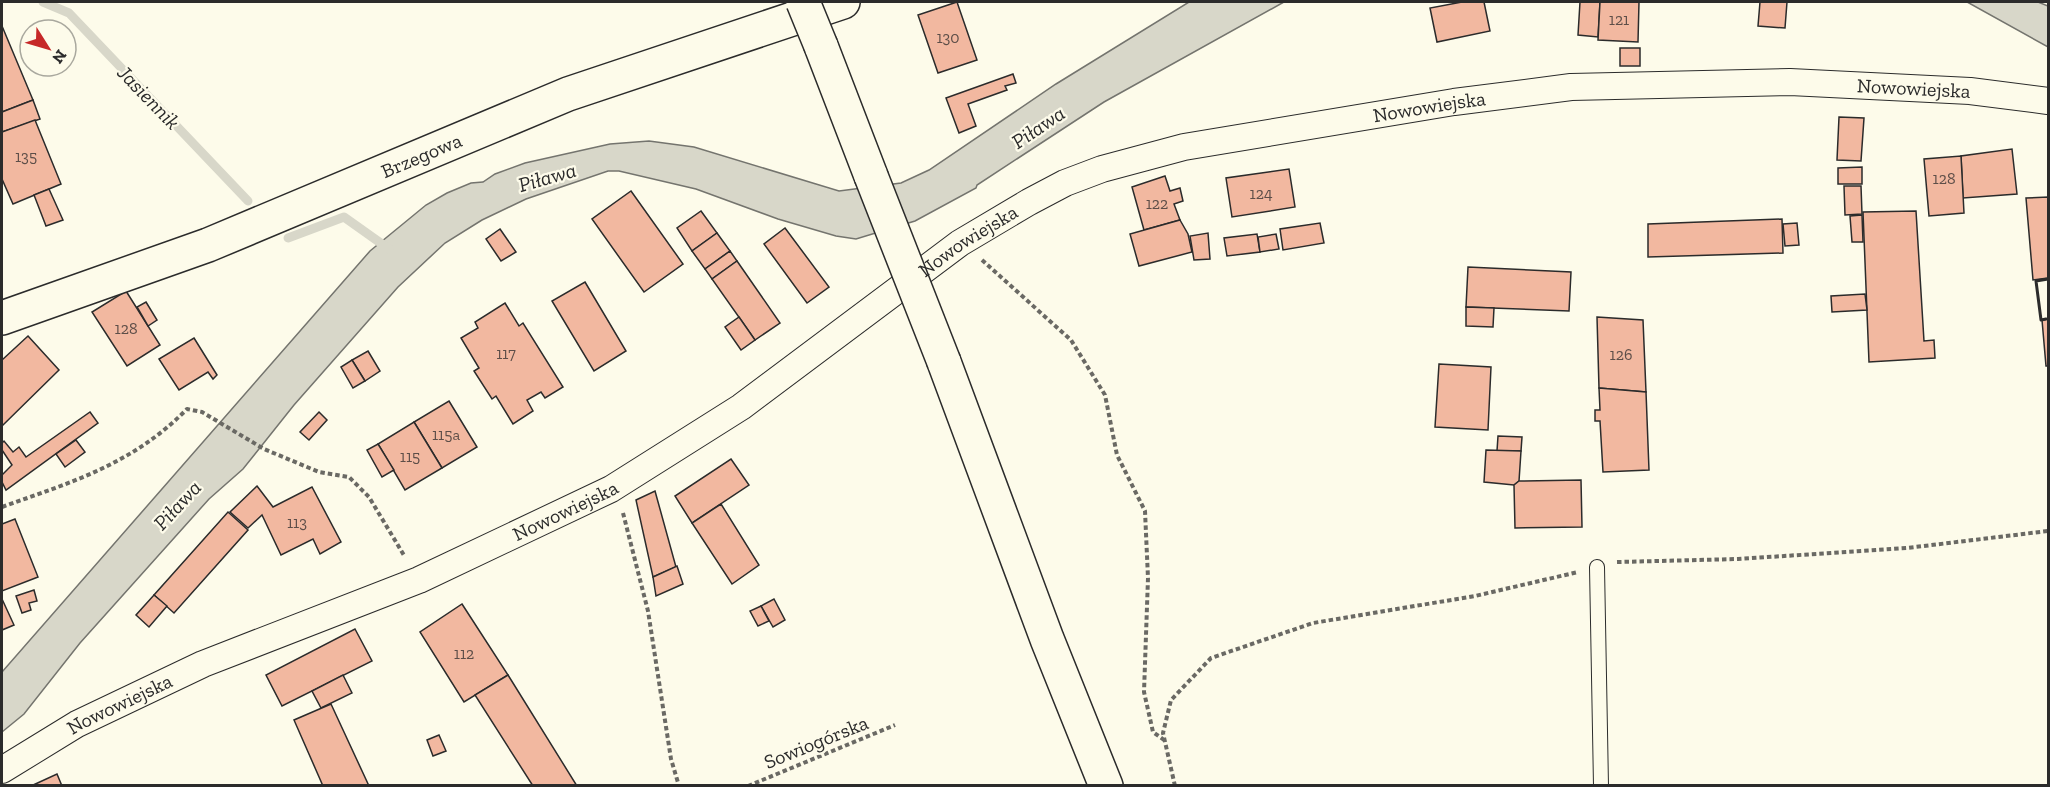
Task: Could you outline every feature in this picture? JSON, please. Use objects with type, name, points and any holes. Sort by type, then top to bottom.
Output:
[{"type":"street","points":[[803,2],[944,362],[1047,639],[1106,786]]},
{"type":"street","name":"Brzegowa","points":[[2,318],[208,245],[568,94],[843,2]]},
{"type":"street","name":"Nowowiejska","points":[[2,770],[77,724],[203,664],[419,580],[611,489],[741,407],[960,243],[1038,197],[1065,183],[1102,169],[1184,147],[1489,98],[1620,84],[1790,82],[1970,91],[2049,101]]},
{"type":"lane","points":[[1597,567],[1600,786]]},
{"type":"path","points":[[960,243],[1071,340],[1105,395],[1118,455],[1145,511],[1148,578],[1144,692],[1153,732],[1164,740]]},
{"type":"path","points":[[2,507],[97,473],[137,450],[173,423],[187,409],[202,412],[264,449],[319,472],[349,477],[369,497],[419,580]]},
{"type":"path","points":[[611,489],[626,519],[648,611],[671,759],[679,786]]},
{"type":"path","points":[[1175,786],[1163,733],[1171,700],[1210,658],[1313,623],[1475,596],[1618,562],[1737,560],[1907,548],[2049,531]]},
{"type":"path","name":"Sowiogórska","points":[[748,786],[895,725]]},
{"type":"water","name":"Piława","points":[[1189,2],[1284,2],[1104,102],[977,185],[976,188],[915,221],[856,239],[836,236],[778,219],[696,189],[619,171],[608,171],[526,199],[482,220],[445,243],[398,287],[294,405],[243,469],[209,499],[80,643],[24,714],[2,732],[2,672],[370,251],[426,205],[447,193],[471,183],[483,182],[495,174],[525,163],[610,144],[649,141],[694,147],[839,191],[901,183],[929,170],[1056,84]]},
{"type":"water","points":[[1967,2],[2038,2],[2048,6],[2048,47]]},
{"type":"building","points":[[957,2],[977,60],[938,73],[918,15]]},
{"type":"building","points":[[1462,2],[1484,2],[1490,31],[1437,42],[1430,8]]},
{"type":"building","points":[[1580,2],[1600,2],[1598,37],[1578,35]]},
{"type":"building","points":[[1600,2],[1639,2],[1638,42],[1598,40]]},
{"type":"building","points":[[1760,2],[1787,2],[1785,28],[1758,26]]},
{"type":"building","points":[[2,26],[18,64],[18,78],[24,78],[33,100],[2,112]]},
{"type":"building","points":[[1620,48],[1640,48],[1640,66],[1620,66]]},
{"type":"building","points":[[1013,74],[1016,83],[1005,86],[1007,90],[968,104],[976,126],[959,133],[946,98]]},
{"type":"building","points":[[33,100],[40,119],[2,132],[2,112]]},
{"type":"building","points":[[1839,117],[1864,118],[1861,161],[1837,160]]},
{"type":"building","points":[[35,120],[61,184],[13,204],[2,179],[2,132]]},
{"type":"building","points":[[2012,149],[2017,194],[1963,198],[1961,156]]},
{"type":"building","points":[[1961,156],[1964,213],[1929,216],[1924,159]]},
{"type":"building","points":[[1862,167],[1862,184],[1838,184],[1838,168]]},
{"type":"building","points":[[1289,169],[1295,207],[1232,217],[1226,178]]},
{"type":"building","points":[[1165,176],[1170,191],[1180,188],[1183,201],[1174,204],[1180,220],[1144,230],[1132,187]]},
{"type":"building","points":[[1844,186],[1861,186],[1862,214],[1845,215]]},
{"type":"building","points":[[49,189],[63,220],[46,226],[34,195]]},
{"type":"building","points":[[631,191],[683,264],[644,292],[592,219]]},
{"type":"building","points":[[2048,197],[2048,278],[2033,280],[2026,198]]},
{"type":"building","points":[[701,211],[717,233],[692,251],[677,228]]},
{"type":"building","points":[[1916,211],[1924,341],[1934,340],[1935,358],[1869,362],[1863,212]]},
{"type":"building","points":[[1862,215],[1863,242],[1852,242],[1850,216]]},
{"type":"building","points":[[1782,219],[1783,253],[1648,257],[1648,224]]},
{"type":"building","points":[[1180,220],[1188,234],[1192,252],[1139,266],[1130,234]]},
{"type":"building","points":[[1320,223],[1324,243],[1283,250],[1280,229]]},
{"type":"building","points":[[1797,223],[1799,245],[1785,246],[1783,224]]},
{"type":"building","points":[[785,228],[829,287],[807,303],[764,244]]},
{"type":"building","points":[[500,229],[516,252],[501,261],[486,239]]},
{"type":"building","points":[[717,233],[730,251],[705,269],[692,251]]},
{"type":"building","points":[[1208,233],[1210,259],[1194,260],[1190,236]]},
{"type":"building","points":[[1257,234],[1260,252],[1227,256],[1224,238]]},
{"type":"building","points":[[1276,234],[1279,249],[1260,252],[1258,237]]},
{"type":"building","points":[[730,251],[737,261],[712,279],[705,269]]},
{"type":"building","points":[[737,261],[780,323],[755,340],[712,279]]},
{"type":"building","points":[[1468,267],[1571,272],[1569,311],[1466,307]]},
{"type":"building","points":[[585,282],[626,351],[594,371],[552,301]]},
{"type":"building","points":[[126,291],[160,345],[127,366],[92,312]]},
{"type":"building","points":[[1865,294],[1867,310],[1832,312],[1831,296]]},
{"type":"building","points":[[146,302],[157,320],[148,326],[137,307]]},
{"type":"building","points":[[505,303],[519,326],[523,323],[563,387],[545,398],[541,392],[527,400],[533,411],[513,424],[496,396],[492,399],[474,371],[479,368],[461,338],[478,328],[475,322]]},
{"type":"building","points":[[1466,307],[1494,308],[1493,327],[1466,326]]},
{"type":"building","points":[[739,317],[755,340],[741,350],[725,327]]},
{"type":"building","points":[[1597,317],[1643,320],[1646,392],[1599,388]]},
{"type":"building","points":[[2048,319],[2048,366],[2046,366],[2042,320]]},
{"type":"building","points":[[28,336],[59,370],[2,426],[2,360]]},
{"type":"building","points":[[194,338],[217,375],[213,379],[208,372],[179,390],[159,359]]},
{"type":"building","points":[[368,351],[380,371],[365,381],[352,360]]},
{"type":"building","points":[[352,360],[365,381],[353,388],[341,367]]},
{"type":"building","points":[[1439,364],[1491,367],[1488,430],[1435,427]]},
{"type":"building","points":[[1599,388],[1646,392],[1649,470],[1603,472],[1600,421],[1595,421],[1595,410],[1600,410]]},
{"type":"building","points":[[449,401],[477,447],[442,468],[414,422]]},
{"type":"building","points":[[90,412],[98,423],[6,490],[2,482],[2,475],[12,465],[2,450],[4,441],[13,452],[19,447],[26,457]]},
{"type":"building","points":[[319,412],[327,420],[309,440],[300,432]]},
{"type":"building","points":[[414,422],[442,468],[405,490],[378,444]]},
{"type":"building","points":[[1498,436],[1522,437],[1521,451],[1497,451]]},
{"type":"building","points":[[76,440],[85,452],[65,467],[56,454]]},
{"type":"building","points":[[378,444],[394,470],[382,477],[367,450]]},
{"type":"building","points":[[1486,450],[1521,451],[1519,481],[1514,485],[1484,482]]},
{"type":"building","points":[[731,459],[749,485],[692,523],[675,496]]},
{"type":"building","points":[[1581,480],[1582,527],[1515,528],[1514,485],[1519,481]]},
{"type":"building","points":[[257,486],[273,507],[312,487],[341,542],[320,554],[313,539],[281,555],[262,515],[248,528],[230,512]]},
{"type":"building","points":[[655,491],[676,567],[653,577],[636,500]]},
{"type":"building","points":[[721,504],[759,565],[732,584],[692,523]]},
{"type":"building","points":[[228,512],[248,530],[174,613],[154,595]]},
{"type":"building","points":[[15,519],[38,577],[2,591],[2,524]]},
{"type":"building","points":[[677,566],[683,584],[656,596],[653,577]]},
{"type":"building","points":[[34,590],[37,601],[29,603],[31,610],[22,613],[16,596]]},
{"type":"building","points":[[154,595],[167,606],[149,627],[136,615]]},
{"type":"building","points":[[2,599],[14,625],[2,630]]},
{"type":"building","points":[[774,599],[785,620],[773,627],[761,606]]},
{"type":"building","points":[[462,604],[508,675],[464,702],[420,632]]},
{"type":"building","points":[[761,606],[769,621],[758,626],[750,611]]},
{"type":"building","points":[[355,629],[372,661],[282,706],[266,675]]},
{"type":"building","points":[[343,675],[352,693],[321,708],[312,691]]},
{"type":"building","points":[[508,675],[577,786],[533,786],[475,695]]},
{"type":"building","points":[[331,704],[369,786],[323,786],[294,720]]},
{"type":"building","points":[[439,735],[446,751],[433,756],[427,740]]},
{"type":"building","points":[[57,774],[62,786],[31,786]]},
{"type":"waterway","name":"Jasiennik","points":[[43,2],[69,13],[248,201]]},
{"type":"waterway","name":"Jasiennik","points":[[288,238],[344,217],[389,249]]},
{"type":"wall","points":[[2046,319],[2041,320],[2036,281],[2048,279]]}]
